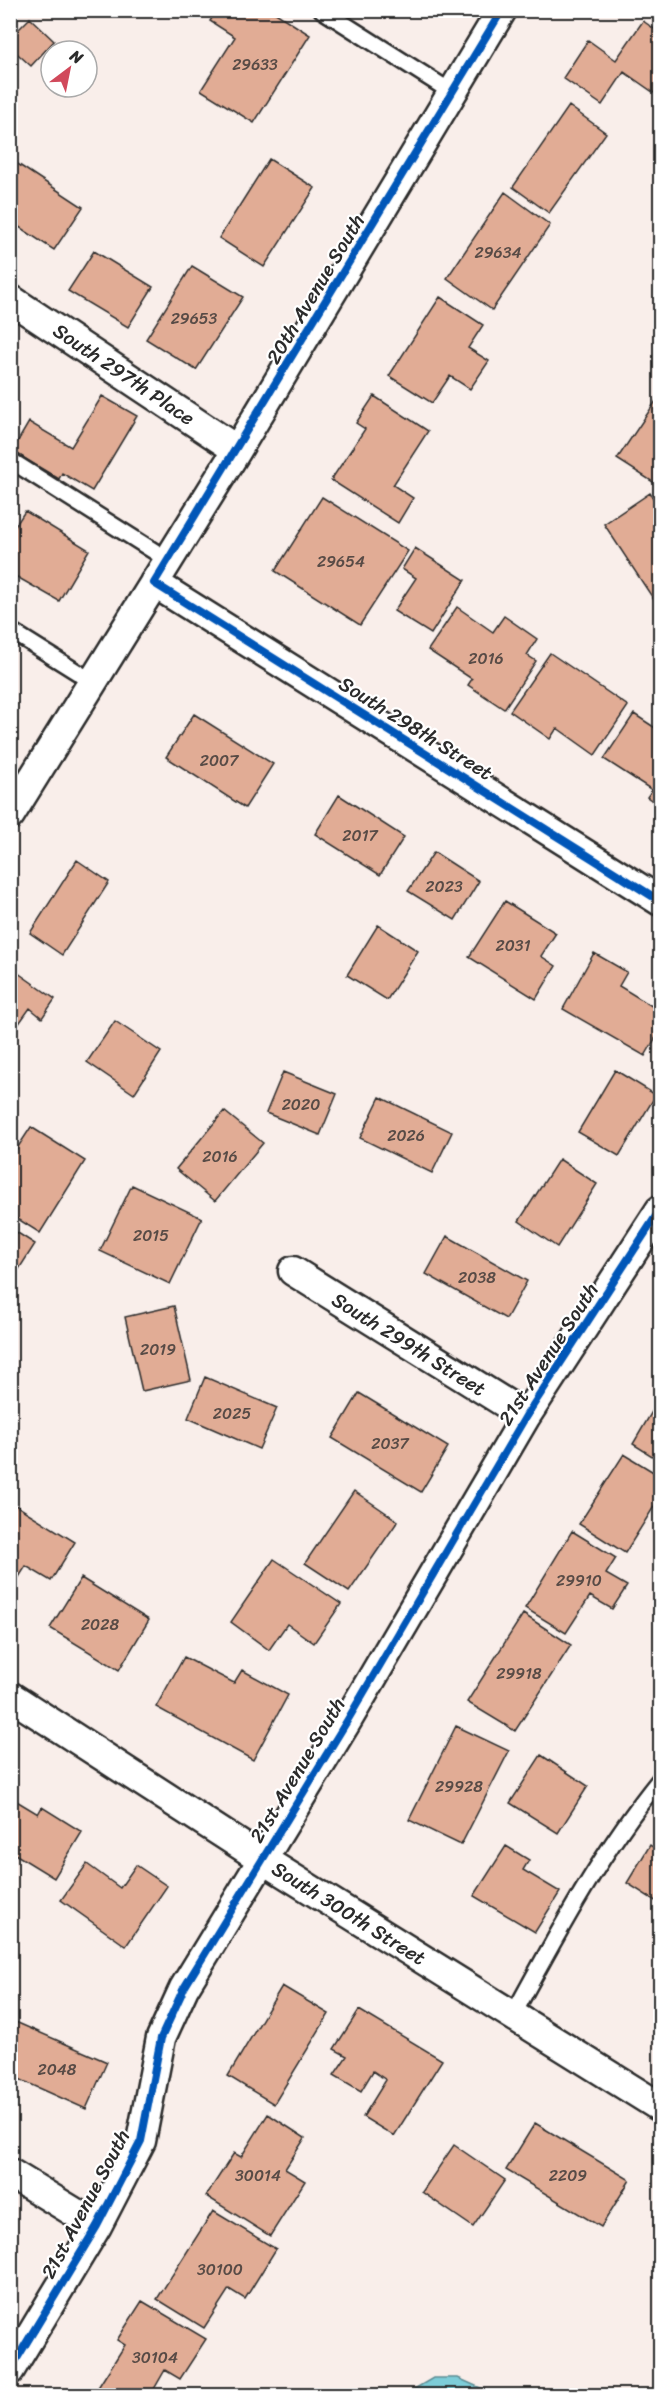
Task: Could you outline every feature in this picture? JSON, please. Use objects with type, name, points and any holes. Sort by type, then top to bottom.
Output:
[{"type":"street","name":"20th Avenue South","points":[[10,814],[237,450],[502,10]]},
{"type":"street","name":"South 297th Place","points":[[10,299],[237,450]]},
{"type":"street","name":"South 298th Street","points":[[161,572],[660,901]]},
{"type":"street","name":"21st Avenue South","points":[[10,2370],[97,2226],[141,2141],[161,2038],[184,1988],[347,1721],[526,1416],[660,1210]]},
{"type":"street","name":"South 299th Street","points":[[293,1271],[526,1416]]},
{"type":"street","name":"South 300th Street","points":[[10,1696],[262,1859],[660,2107]]},
{"type":"street","points":[[10,2173],[97,2226]]},
{"type":"lane","points":[[322,10],[453,93]]},
{"type":"lane","points":[[10,460],[161,572]]},
{"type":"lane","points":[[10,630],[93,682]]},
{"type":"lane","points":[[513,2015],[549,1948],[628,1820],[660,1779]]},
{"type":"water","points":[[433,2378],[458,2378],[496,2395],[404,2395]]},
{"type":"building","points":[[217,10],[271,10],[310,35],[254,123],[201,90],[235,37],[210,21]]},
{"type":"building","points":[[381,10],[394,10],[387,17]]},
{"type":"building","points":[[30,18],[52,39],[39,39],[39,57],[31,66],[10,47],[10,38]]},
{"type":"building","points":[[643,21],[660,33],[660,97],[624,72],[602,105],[563,78],[588,40],[616,60]]},
{"type":"building","points":[[569,106],[606,133],[549,213],[513,187]]},
{"type":"building","points":[[10,159],[83,207],[54,250],[10,221]]},
{"type":"building","points":[[269,159],[315,188],[264,267],[219,238]]},
{"type":"building","points":[[505,192],[550,225],[492,310],[447,278]]},
{"type":"building","points":[[94,251],[153,287],[128,327],[68,291]]},
{"type":"building","points":[[192,266],[243,297],[196,370],[146,339]]},
{"type":"building","points":[[440,297],[483,325],[468,348],[489,361],[470,389],[450,376],[432,403],[389,376]]},
{"type":"building","points":[[660,395],[660,478],[656,484],[617,459]]},
{"type":"building","points":[[102,396],[137,416],[92,491],[62,473],[59,479],[12,451],[29,422],[71,447]]},
{"type":"building","points":[[374,396],[428,431],[393,485],[413,498],[398,523],[331,480],[365,429],[356,423]]},
{"type":"building","points":[[650,493],[660,509],[660,600],[656,603],[604,524]]},
{"type":"building","points":[[322,497],[408,551],[360,625],[275,571]]},
{"type":"building","points":[[25,511],[89,550],[59,601],[10,573],[10,534]]},
{"type":"building","points":[[415,548],[465,580],[431,634],[394,611],[416,578],[402,569]]},
{"type":"building","points":[[457,607],[493,632],[504,616],[537,639],[527,655],[536,661],[504,709],[468,685],[472,679],[428,650]]},
{"type":"building","points":[[550,653],[628,706],[595,755],[557,728],[550,739],[510,711]]},
{"type":"building","points":[[194,714],[273,764],[245,808],[166,757]]},
{"type":"building","points":[[634,714],[660,731],[660,806],[647,797],[652,790],[604,759]]},
{"type":"building","points":[[339,795],[404,837],[380,875],[315,834]]},
{"type":"building","points":[[434,852],[479,881],[455,920],[408,891]]},
{"type":"building","points":[[77,860],[109,882],[62,955],[30,933]]},
{"type":"building","points":[[505,901],[556,933],[541,956],[556,966],[536,999],[469,957]]},
{"type":"building","points":[[378,925],[418,951],[387,1000],[347,975]]},
{"type":"building","points":[[594,953],[627,972],[619,986],[660,1011],[660,1030],[645,1056],[563,1009]]},
{"type":"building","points":[[11,968],[55,999],[42,1018],[30,1008],[10,1036]]},
{"type":"building","points":[[115,1021],[161,1052],[134,1094],[87,1062]]},
{"type":"building","points":[[615,1070],[656,1095],[619,1156],[578,1132]]},
{"type":"building","points":[[283,1072],[337,1094],[320,1135],[266,1113]]},
{"type":"building","points":[[380,1097],[452,1132],[432,1173],[360,1138]]},
{"type":"building","points":[[224,1111],[263,1143],[215,1201],[176,1169]]},
{"type":"building","points":[[31,1127],[85,1161],[40,1233],[10,1214],[10,1159]]},
{"type":"building","points":[[559,1159],[597,1184],[557,1247],[519,1221]]},
{"type":"building","points":[[132,1185],[202,1218],[170,1284],[100,1251]]},
{"type":"building","points":[[10,1228],[35,1244],[10,1283]]},
{"type":"building","points":[[447,1236],[527,1281],[506,1319],[426,1274]]},
{"type":"building","points":[[174,1306],[191,1380],[142,1391],[125,1317]]},
{"type":"building","points":[[205,1377],[277,1408],[259,1449],[188,1418]]},
{"type":"building","points":[[359,1393],[448,1447],[421,1492],[332,1438]]},
{"type":"building","points":[[660,1398],[660,1461],[633,1444]]},
{"type":"building","points":[[624,1454],[660,1476],[660,1497],[625,1553],[579,1524]]},
{"type":"building","points":[[354,1491],[398,1521],[349,1592],[305,1563]]},
{"type":"building","points":[[12,1503],[75,1542],[51,1581],[26,1566],[10,1591]]},
{"type":"building","points":[[572,1531],[616,1558],[606,1574],[627,1586],[612,1609],[590,1596],[566,1633],[525,1608]]},
{"type":"building","points":[[274,1559],[341,1604],[314,1643],[287,1624],[269,1650],[231,1622]]},
{"type":"building","points":[[81,1578],[149,1620],[119,1670],[50,1628]]},
{"type":"building","points":[[523,1614],[571,1645],[515,1731],[467,1702]]},
{"type":"building","points":[[184,1657],[234,1683],[242,1670],[288,1695],[253,1760],[156,1707]]},
{"type":"building","points":[[456,1726],[509,1751],[461,1845],[409,1820]]},
{"type":"building","points":[[541,1755],[588,1786],[558,1833],[510,1803]]},
{"type":"building","points":[[10,1797],[38,1814],[42,1807],[82,1832],[54,1878],[10,1851]]},
{"type":"building","points":[[650,1845],[660,1852],[660,1904],[627,1883]]},
{"type":"building","points":[[506,1846],[529,1860],[523,1870],[560,1892],[535,1932],[474,1896]]},
{"type":"building","points":[[87,1864],[120,1888],[136,1865],[167,1886],[126,1946],[61,1900]]},
{"type":"building","points":[[282,1986],[329,2014],[274,2104],[228,2076]]},
{"type":"building","points":[[359,2010],[442,2060],[394,2136],[363,2117],[386,2080],[373,2071],[361,2091],[334,2075],[347,2056],[334,2049]]},
{"type":"building","points":[[11,2020],[107,2062],[86,2109],[10,2075]]},
{"type":"building","points":[[268,2114],[305,2138],[285,2169],[305,2181],[270,2236],[206,2196],[234,2153],[241,2157]]},
{"type":"building","points":[[535,2123],[630,2180],[601,2227],[506,2170]]},
{"type":"building","points":[[454,2145],[505,2180],[473,2227],[422,2192]]},
{"type":"building","points":[[213,2211],[276,2249],[245,2299],[229,2289],[204,2328],[157,2299]]},
{"type":"building","points":[[142,2301],[206,2339],[180,2379],[165,2370],[150,2396],[96,2396],[94,2394],[125,2345],[117,2340]]},
{"type":"cycle path","points":[[502,10],[154,583],[660,901]]},
{"type":"cycle path","points":[[10,2370],[97,2226],[141,2141],[161,2038],[184,1988],[347,1721],[526,1416],[660,1210]]}]
